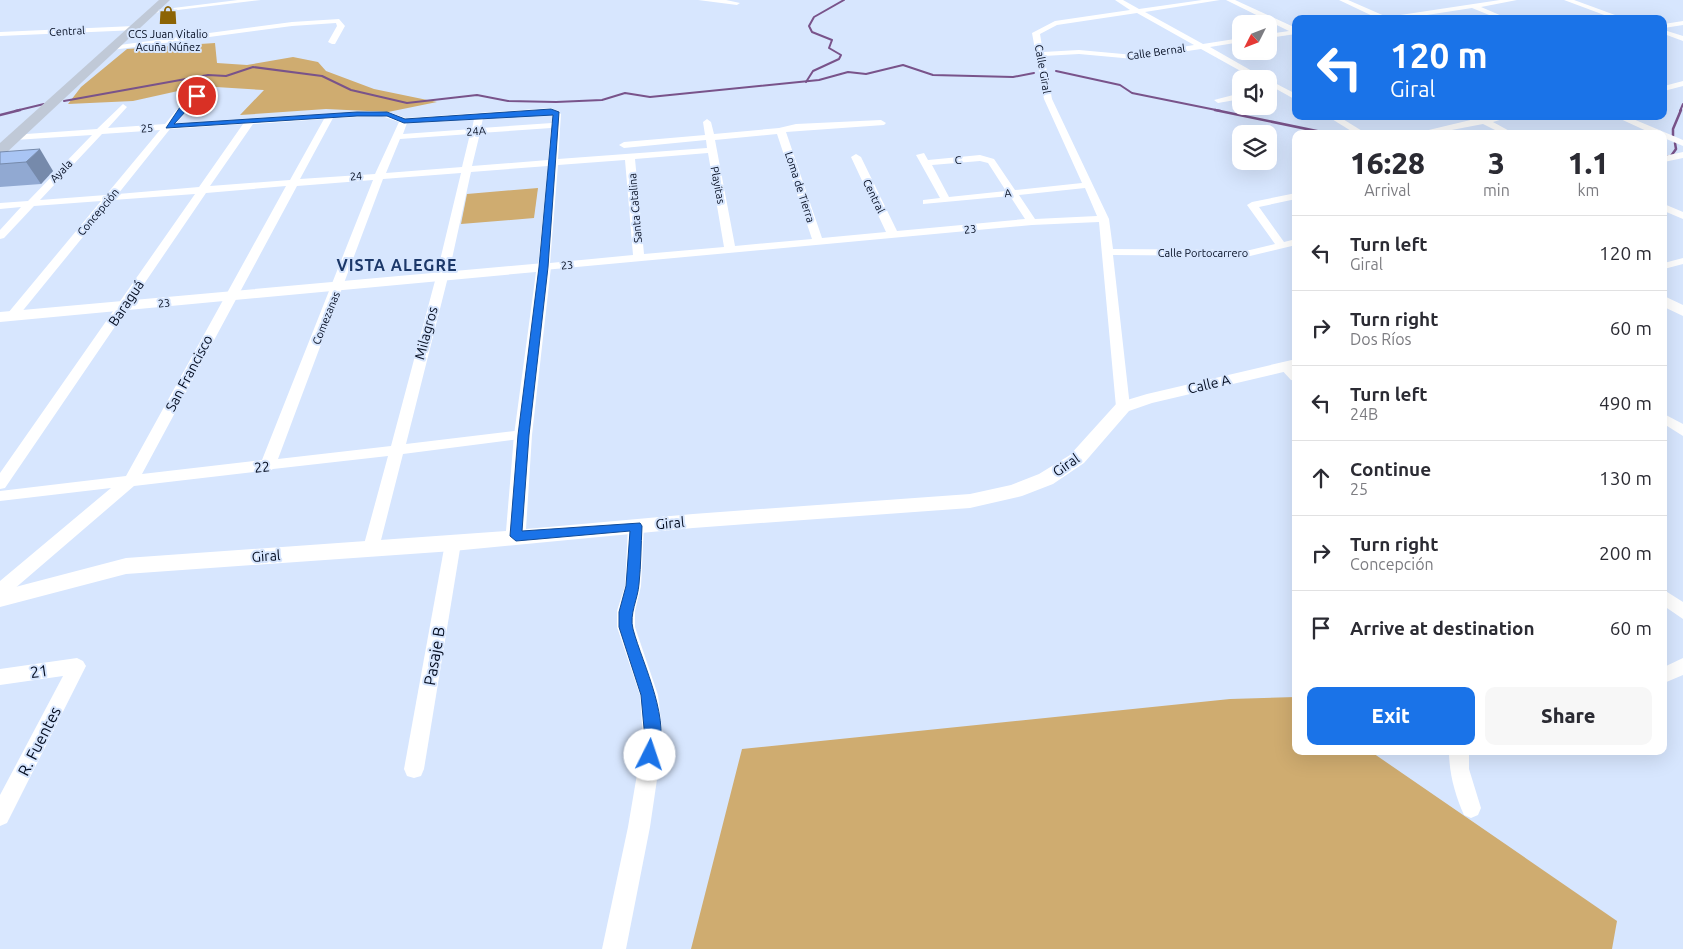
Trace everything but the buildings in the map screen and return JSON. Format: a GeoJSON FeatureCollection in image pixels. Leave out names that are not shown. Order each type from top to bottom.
{"type":"FeatureCollection","features":[{"type":"Feature","properties":{"kind":"main road"},"geometry":{"type":"LineString","coordinates":[[0,151],[165,0]]}},
{"type":"Feature","properties":{"kind":"street"},"geometry":{"type":"LineString","coordinates":[[153,11],[258,0]]}},
{"type":"Feature","properties":{"kind":"street"},"geometry":{"type":"LineString","coordinates":[[700,0],[737,3]]}},
{"type":"Feature","properties":{"kind":"street"},"geometry":{"type":"LineString","coordinates":[[1118,0],[1246,70]]}},
{"type":"Feature","properties":{"kind":"street","name":"Calle Giral"},"geometry":{"type":"LineString","coordinates":[[1104,219],[1048,99],[1042,54],[1036,33],[1041,29],[1071,20],[1217,0]]}},
{"type":"Feature","properties":{"kind":"street"},"geometry":{"type":"LineString","coordinates":[[1229,0],[1292,30]]}},
{"type":"Feature","properties":{"kind":"street"},"geometry":{"type":"LineString","coordinates":[[1342,0],[1377,15]]}},
{"type":"Feature","properties":{"kind":"street"},"geometry":{"type":"LineString","coordinates":[[1455,0],[1496,15]]}},
{"type":"Feature","properties":{"kind":"street"},"geometry":{"type":"LineString","coordinates":[[1412,15],[1514,0]]}},
{"type":"Feature","properties":{"kind":"street"},"geometry":{"type":"LineString","coordinates":[[1567,0],[1611,15]]}},
{"type":"Feature","properties":{"kind":"street"},"geometry":{"type":"LineString","coordinates":[[112,48],[292,24],[339,21],[341,26],[332,42]]}},
{"type":"Feature","properties":{"kind":"street"},"geometry":{"type":"LineString","coordinates":[[1667,26],[1683,23]]}},
{"type":"Feature","properties":{"kind":"street","name":"Central"},"geometry":{"type":"LineString","coordinates":[[0,34],[134,28]]}},
{"type":"Feature","properties":{"kind":"street"},"geometry":{"type":"LineString","coordinates":[[1278,35],[1292,33]]}},
{"type":"Feature","properties":{"kind":"street"},"geometry":{"type":"LineString","coordinates":[[1667,33],[1683,39]]}},
{"type":"Feature","properties":{"kind":"street","name":"Calle Bernal"},"geometry":{"type":"LineString","coordinates":[[1042,54],[1079,52],[1134,57],[1232,41]]}},
{"type":"Feature","properties":{"kind":"street"},"geometry":{"type":"LineString","coordinates":[[1667,79],[1682,84]]}},
{"type":"Feature","properties":{"kind":"street"},"geometry":{"type":"LineString","coordinates":[[1667,88],[1682,84]]}},
{"type":"Feature","properties":{"kind":"street"},"geometry":{"type":"LineString","coordinates":[[1277,87],[1292,96]]}},
{"type":"Feature","properties":{"kind":"street"},"geometry":{"type":"LineString","coordinates":[[1277,90],[1292,88]]}},
{"type":"Feature","properties":{"kind":"street","name":"Concepción"},"geometry":{"type":"LineString","coordinates":[[0,330],[6,317],[111,197],[182,109],[197,96]]}},
{"type":"Feature","properties":{"kind":"street"},"geometry":{"type":"LineString","coordinates":[[1218,100],[1232,98]]}},
{"type":"Feature","properties":{"kind":"street","name":"Ayala"},"geometry":{"type":"LineString","coordinates":[[0,236],[123,107]]}},
{"type":"Feature","properties":{"kind":"street","name":"25"},"geometry":{"type":"LineString","coordinates":[[15,137],[330,116],[387,114],[401,119],[551,111],[557,114],[556,125]]}},
{"type":"Feature","properties":{"kind":"street","name":"San Francisco"},"geometry":{"type":"LineString","coordinates":[[0,592],[131,480],[330,116]]}},
{"type":"Feature","properties":{"kind":"street","name":"Milagros"},"geometry":{"type":"LineString","coordinates":[[371,548],[394,451],[442,277],[479,116]]}},
{"type":"Feature","properties":{"kind":"street","name":"Comezanas"},"geometry":{"type":"LineString","coordinates":[[266,467],[338,287],[380,174],[396,138],[401,119]]}},
{"type":"Feature","properties":{"kind":"street"},"geometry":{"type":"LineString","coordinates":[[1338,120],[1356,130]]}},
{"type":"Feature","properties":{"kind":"street"},"geometry":{"type":"LineString","coordinates":[[1432,130],[1471,120]]}},
{"type":"Feature","properties":{"kind":"street"},"geometry":{"type":"LineString","coordinates":[[1483,120],[1503,130]]}},
{"type":"Feature","properties":{"kind":"street"},"geometry":{"type":"LineString","coordinates":[[1628,120],[1652,130]]}},
{"type":"Feature","properties":{"kind":"street","name":"Baraguá"},"geometry":{"type":"LineString","coordinates":[[0,484],[124,307],[250,121]]}},
{"type":"Feature","properties":{"kind":"street","name":"Playitas"},"geometry":{"type":"LineString","coordinates":[[707,122],[730,249]]}},
{"type":"Feature","properties":{"kind":"street"},"geometry":{"type":"LineString","coordinates":[[624,145],[711,136],[781,132],[796,128],[881,123]]}},
{"type":"Feature","properties":{"kind":"street"},"geometry":{"type":"LineString","coordinates":[[516,536],[523,435],[544,267],[556,125]]}},
{"type":"Feature","properties":{"kind":"street","name":"24A"},"geometry":{"type":"LineString","coordinates":[[396,138],[556,125]]}},
{"type":"Feature","properties":{"kind":"street","name":"Loma de Tierra"},"geometry":{"type":"LineString","coordinates":[[781,132],[818,241]]}},
{"type":"Feature","properties":{"kind":"street"},"geometry":{"type":"LineString","coordinates":[[1667,136],[1683,143]]}},
{"type":"Feature","properties":{"kind":"street","name":"24"},"geometry":{"type":"LineString","coordinates":[[0,206],[380,174],[712,150]]}},
{"type":"Feature","properties":{"kind":"street"},"geometry":{"type":"LineString","coordinates":[[1667,158],[1683,155]]}},
{"type":"Feature","properties":{"kind":"street","name":"Santa Catalina"},"geometry":{"type":"LineString","coordinates":[[630,157],[639,258]]}},
{"type":"Feature","properties":{"kind":"street","name":"Central"},"geometry":{"type":"LineString","coordinates":[[856,157],[893,234]]}},
{"type":"Feature","properties":{"kind":"street","name":"C"},"geometry":{"type":"LineString","coordinates":[[946,200],[923,158],[980,158],[990,161],[1013,193]]}},
{"type":"Feature","properties":{"kind":"street","name":"A"},"geometry":{"type":"LineString","coordinates":[[927,202],[1088,185]]}},
{"type":"Feature","properties":{"kind":"street"},"geometry":{"type":"LineString","coordinates":[[1013,193],[1032,222]]}},
{"type":"Feature","properties":{"kind":"street"},"geometry":{"type":"LineString","coordinates":[[1281,245],[1252,206],[1292,197]]}},
{"type":"Feature","properties":{"kind":"street"},"geometry":{"type":"LineString","coordinates":[[1667,208],[1683,216]]}},
{"type":"Feature","properties":{"kind":"street"},"geometry":{"type":"LineString","coordinates":[[1104,219],[1123,407]]}},
{"type":"Feature","properties":{"kind":"street","name":"23"},"geometry":{"type":"LineString","coordinates":[[6,317],[893,234],[946,232],[1032,222],[1104,219]]}},
{"type":"Feature","properties":{"kind":"street","name":"Calle Portocarrero"},"geometry":{"type":"LineString","coordinates":[[1108,252],[1250,253],[1292,243]]}},
{"type":"Feature","properties":{"kind":"street"},"geometry":{"type":"LineString","coordinates":[[1667,265],[1683,261]]}},
{"type":"Feature","properties":{"kind":"street"},"geometry":{"type":"LineString","coordinates":[[1667,302],[1683,311]]}},
{"type":"Feature","properties":{"kind":"street","name":"Calle A"},"geometry":{"type":"LineString","coordinates":[[1123,407],[1147,399],[1292,369]]}},
{"type":"Feature","properties":{"kind":"street","name":"Giral"},"geometry":{"type":"LineString","coordinates":[[0,599],[126,566],[453,543],[636,526],[970,501],[1015,491],[1046,479],[1077,460],[1123,407]]}},
{"type":"Feature","properties":{"kind":"street"},"geometry":{"type":"LineString","coordinates":[[1667,420],[1683,416]]}},
{"type":"Feature","properties":{"kind":"street"},"geometry":{"type":"LineString","coordinates":[[1667,421],[1683,431]]}},
{"type":"Feature","properties":{"kind":"street","name":"22"},"geometry":{"type":"LineString","coordinates":[[0,496],[131,480],[266,467],[523,435]]}},
{"type":"Feature","properties":{"kind":"street"},"geometry":{"type":"LineString","coordinates":[[614,949],[639,827],[653,739],[648,695],[626,627],[626,612],[632,586],[636,526]]}},
{"type":"Feature","properties":{"kind":"street","name":"Pasaje B"},"geometry":{"type":"LineString","coordinates":[[414,769],[453,543]]}},
{"type":"Feature","properties":{"kind":"street"},"geometry":{"type":"LineString","coordinates":[[1667,599],[1683,612]]}},
{"type":"Feature","properties":{"kind":"street","name":"21"},"geometry":{"type":"LineString","coordinates":[[0,677],[77,666]]}},
{"type":"Feature","properties":{"kind":"street","name":"R. Fuentes"},"geometry":{"type":"LineString","coordinates":[[0,816],[77,666]]}},
{"type":"Feature","properties":{"kind":"street"},"geometry":{"type":"LineString","coordinates":[[1667,674],[1683,666]]}},
{"type":"Feature","properties":{"kind":"street"},"geometry":{"type":"LineString","coordinates":[[1459,755],[1459,769],[1471,808]]}},
{"type":"Feature","properties":{"kind":"shaded area"},"geometry":{"type":"Polygon","coordinates":[[[215,43],[217,63],[247,65],[293,57],[318,62],[326,71],[374,89],[437,102],[388,112],[326,109],[240,115],[264,90],[216,87],[187,89],[133,101],[68,104],[81,87],[127,49],[215,43]]]}},
{"type":"Feature","properties":{"kind":"shaded area"},"geometry":{"type":"Polygon","coordinates":[[[538,188],[534,218],[461,224],[467,194],[538,188]]]}},
{"type":"Feature","properties":{"kind":"shaded area"},"geometry":{"type":"Polygon","coordinates":[[[1292,697],[1292,755],[1376,755],[1617,921],[1612,949],[691,949],[742,749],[1230,699],[1292,697]]]}},
{"type":"Feature","properties":{"kind":"waterway"},"geometry":{"type":"LineString","coordinates":[[806,81],[813,71],[839,59],[841,55],[829,48],[832,40],[812,32],[809,26],[814,17],[844,0]]}},
{"type":"Feature","properties":{"kind":"waterway"},"geometry":{"type":"LineString","coordinates":[[806,81],[848,72],[866,74],[903,65],[933,75],[1013,77],[1034,73]]}},
{"type":"Feature","properties":{"kind":"waterway"},"geometry":{"type":"LineString","coordinates":[[64,101],[208,75],[226,76],[253,67],[322,76],[351,90],[407,103],[477,95],[508,101],[556,102],[602,100],[625,93],[650,97],[806,81]]}},
{"type":"Feature","properties":{"kind":"waterway"},"geometry":{"type":"LineString","coordinates":[[1056,71],[1120,85],[1132,93],[1221,111]]}},
{"type":"Feature","properties":{"kind":"waterway"},"geometry":{"type":"LineString","coordinates":[[15,111],[44,104]]}},
{"type":"Feature","properties":{"kind":"waterway"},"geometry":{"type":"LineString","coordinates":[[1680,111],[1683,104]]}},
{"type":"Feature","properties":{"kind":"waterway"},"geometry":{"type":"LineString","coordinates":[[0,115],[20,110]]}},
{"type":"Feature","properties":{"kind":"waterway"},"geometry":{"type":"LineString","coordinates":[[1215,110],[1312,130]]}},
{"type":"Feature","properties":{"kind":"waterway"},"geometry":{"type":"LineString","coordinates":[[1673,136],[1673,129],[1681,110]]}},
{"type":"Feature","properties":{"kind":"waterway"},"geometry":{"type":"LineString","coordinates":[[1667,157],[1671,156],[1676,149],[1675,143]]}},
{"type":"Feature","properties":{"kind":"place","name":"CCS Juan Vitalio Acuña Núñez"},"geometry":{"type":"Point","coordinates":[168,15]}},
{"type":"Feature","properties":{"kind":"district","name":"VISTA ALEGRE"},"geometry":{"type":"Point","coordinates":[397,265]}},
{"type":"Feature","properties":{"kind":"route"},"geometry":{"type":"LineString","coordinates":[[197,96],[182,109],[169,126],[357,114],[387,114],[398,116],[404,121],[551,111],[557,114],[544,267],[523,435],[516,536],[636,526],[632,586],[626,612],[626,627],[648,695],[653,739],[650,755]]}}]}
